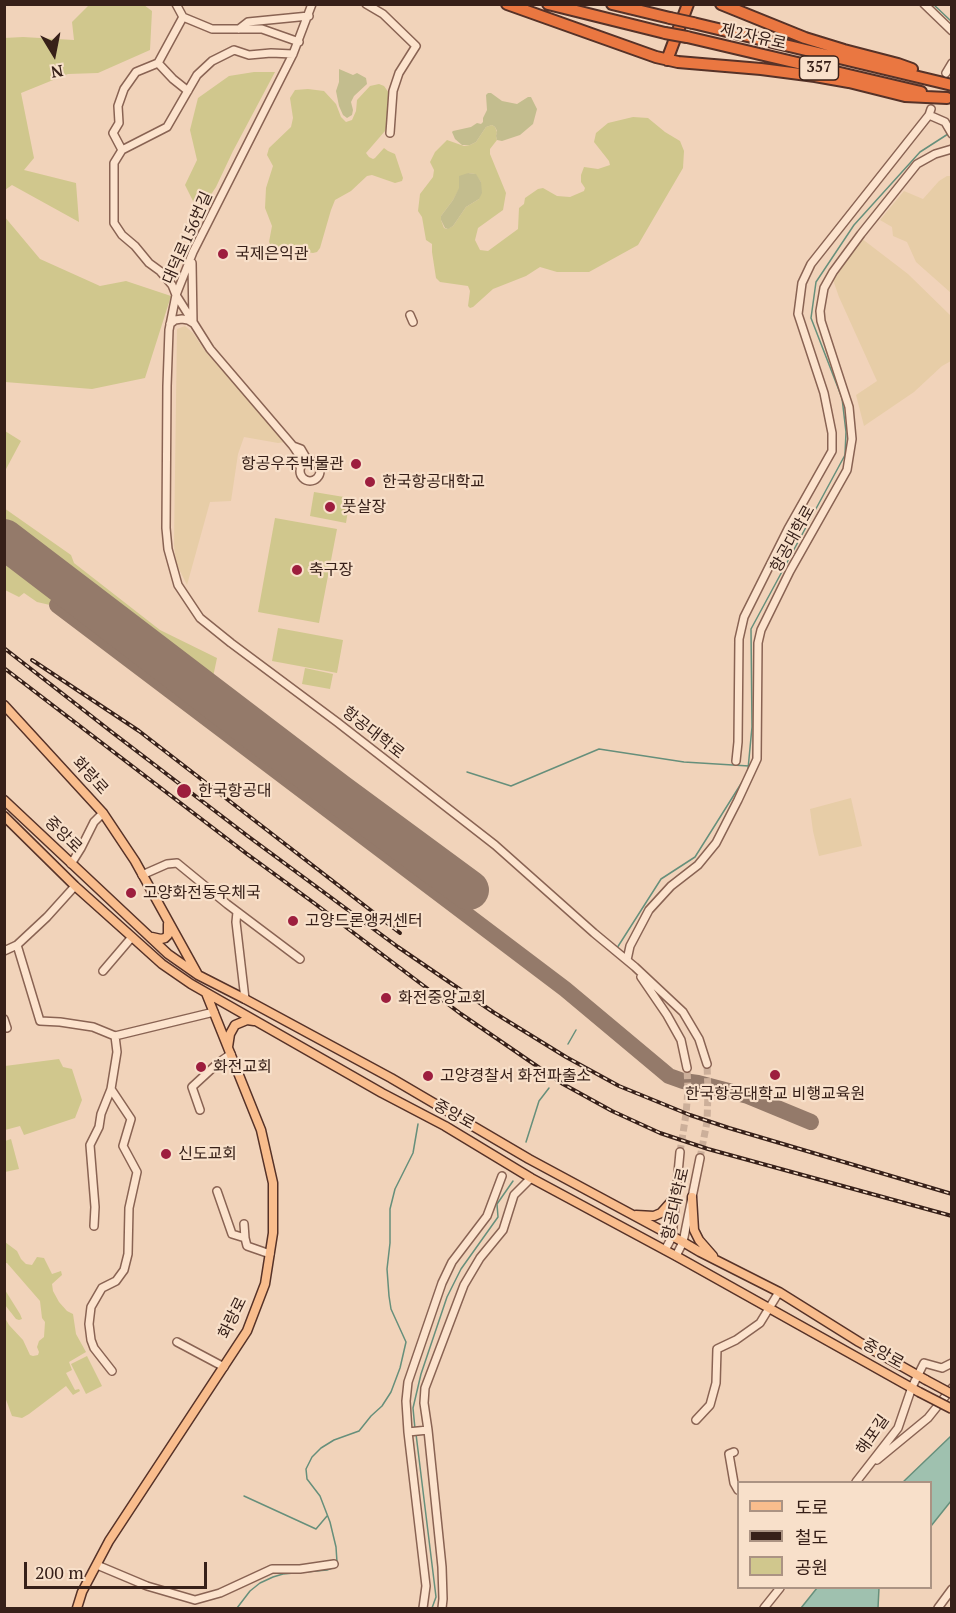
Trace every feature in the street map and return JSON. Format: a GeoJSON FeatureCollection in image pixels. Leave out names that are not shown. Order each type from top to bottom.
{"type":"FeatureCollection","features":[{"type":"Feature","properties":{"kind":"highway"},"geometry":{"type":"LineString","coordinates":[[507,4],[667,60],[815,76],[905,96],[949,98]]}},
{"type":"Feature","properties":{"kind":"highway","name":"제2자유로"},"geometry":{"type":"LineString","coordinates":[[548,4],[949,98]]}},
{"type":"Feature","properties":{"kind":"highway","name":"제2자유로"},"geometry":{"type":"LineString","coordinates":[[612,4],[951,85]]}},
{"type":"Feature","properties":{"kind":"highway"},"geometry":{"type":"LineString","coordinates":[[667,60],[688,4]]}},
{"type":"Feature","properties":{"kind":"highway"},"geometry":{"type":"LineString","coordinates":[[722,4],[805,38],[898,64],[951,85]]}},
{"type":"Feature","properties":{"kind":"main road","name":"화랑로"},"geometry":{"type":"LineString","coordinates":[[4,705],[103,813],[135,861],[206,993],[261,1130],[273,1183],[273,1233],[265,1284],[247,1331],[109,1541],[82,1592],[77,1608]]}},
{"type":"Feature","properties":{"kind":"main road","name":"중앙로"},"geometry":{"type":"LineString","coordinates":[[4,800],[168,954],[198,975],[391,1078],[529,1159],[779,1292],[859,1342],[951,1394]]}},
{"type":"Feature","properties":{"kind":"main road","name":"중앙로"},"geometry":{"type":"LineString","coordinates":[[4,816],[75,886],[162,964],[206,993],[445,1126],[531,1178],[951,1409]]}},
{"type":"Feature","properties":{"kind":"main road"},"geometry":{"type":"LineString","coordinates":[[150,937],[165,938],[168,935],[168,923]]}},
{"type":"Feature","properties":{"kind":"main road"},"geometry":{"type":"LineString","coordinates":[[229,1051],[232,1029],[238,1023],[250,1019],[261,1024]]}},
{"type":"Feature","properties":{"kind":"main road"},"geometry":{"type":"LineString","coordinates":[[631,1214],[648,1216],[660,1213],[676,1193]]}},
{"type":"Feature","properties":{"kind":"main road"},"geometry":{"type":"LineString","coordinates":[[692,1197],[694,1230],[699,1240],[720,1262]]}},
{"type":"Feature","properties":{"kind":"street"},"geometry":{"type":"LineString","coordinates":[[176,4],[183,17],[212,28],[262,29],[298,42]]}},
{"type":"Feature","properties":{"kind":"street","name":"대덕로156번길"},"geometry":{"type":"LineString","coordinates":[[308,461],[301,449],[293,446],[210,349],[176,295],[192,256],[293,54],[312,4]]}},
{"type":"Feature","properties":{"kind":"street"},"geometry":{"type":"LineString","coordinates":[[366,4],[383,14],[416,46],[399,73],[393,91],[390,132]]}},
{"type":"Feature","properties":{"kind":"street"},"geometry":{"type":"LineString","coordinates":[[924,4],[951,32]]}},
{"type":"Feature","properties":{"kind":"street"},"geometry":{"type":"LineString","coordinates":[[239,29],[248,22],[309,16]]}},
{"type":"Feature","properties":{"kind":"street"},"geometry":{"type":"LineString","coordinates":[[122,150],[112,133],[119,123],[118,106],[124,89],[136,72],[158,63],[183,17]]}},
{"type":"Feature","properties":{"kind":"street"},"geometry":{"type":"LineString","coordinates":[[176,295],[172,285],[160,271],[149,263],[114,223],[114,163],[122,150],[167,127],[197,75],[212,62],[234,50],[249,55],[293,54]]}},
{"type":"Feature","properties":{"kind":"street"},"geometry":{"type":"LineString","coordinates":[[158,63],[188,91]]}},
{"type":"Feature","properties":{"kind":"street"},"geometry":{"type":"LineString","coordinates":[[945,73],[951,63]]}},
{"type":"Feature","properties":{"kind":"street","name":"항공대학로"},"geometry":{"type":"LineString","coordinates":[[736,761],[739,639],[744,617],[788,529],[832,451],[832,433],[824,393],[798,314],[802,284],[811,264],[930,112],[945,122],[951,134]]}},
{"type":"Feature","properties":{"kind":"street","name":"항공대학로"},"geometry":{"type":"LineString","coordinates":[[176,295],[170,324],[166,387],[166,517],[168,549],[178,585],[183,593],[200,618],[495,845],[624,958],[649,910],[671,886],[698,865],[716,843],[757,759],[758,643],[761,630],[790,571],[847,470],[852,439],[849,406],[821,321],[820,311],[824,288],[861,234],[917,164],[951,148]]}},
{"type":"Feature","properties":{"kind":"street"},"geometry":{"type":"LineString","coordinates":[[170,324],[182,319],[193,322],[192,256]]}},
{"type":"Feature","properties":{"kind":"street"},"geometry":{"type":"LineString","coordinates":[[293,446],[299,455],[300,474],[304,479],[310,481],[316,479],[320,473],[320,467],[315,462],[308,461],[300,467]]}},
{"type":"Feature","properties":{"kind":"street"},"geometry":{"type":"LineString","coordinates":[[71,864],[94,822],[103,813]]}},
{"type":"Feature","properties":{"kind":"street"},"geometry":{"type":"LineString","coordinates":[[142,875],[167,864],[177,863],[300,959]]}},
{"type":"Feature","properties":{"kind":"street"},"geometry":{"type":"LineString","coordinates":[[4,951],[16,945],[47,917],[75,886]]}},
{"type":"Feature","properties":{"kind":"street"},"geometry":{"type":"LineString","coordinates":[[237,912],[236,922],[245,999]]}},
{"type":"Feature","properties":{"kind":"street"},"geometry":{"type":"LineString","coordinates":[[103,971],[132,937]]}},
{"type":"Feature","properties":{"kind":"street"},"geometry":{"type":"LineString","coordinates":[[16,945],[40,1021],[93,1027],[114,1036],[214,1012]]}},
{"type":"Feature","properties":{"kind":"street"},"geometry":{"type":"LineString","coordinates":[[624,958],[683,1012],[699,1039],[707,1064]]}},
{"type":"Feature","properties":{"kind":"street"},"geometry":{"type":"LineString","coordinates":[[635,967],[681,1040],[687,1068]]}},
{"type":"Feature","properties":{"kind":"street"},"geometry":{"type":"LineString","coordinates":[[4,1019],[7,1028]]}},
{"type":"Feature","properties":{"kind":"street"},"geometry":{"type":"LineString","coordinates":[[94,1226],[95,1207],[90,1145],[99,1127],[101,1114],[111,1089],[117,1052],[114,1036]]}},
{"type":"Feature","properties":{"kind":"street"},"geometry":{"type":"LineString","coordinates":[[201,1110],[192,1087],[229,1051]]}},
{"type":"Feature","properties":{"kind":"street"},"geometry":{"type":"LineString","coordinates":[[111,1089],[131,1119],[123,1146],[137,1172],[129,1208],[128,1254],[124,1270],[116,1281],[102,1288],[91,1307],[89,1324],[91,1340],[94,1348],[112,1371]]}},
{"type":"Feature","properties":{"kind":"street","name":"항공대학로"},"geometry":{"type":"LineString","coordinates":[[665,1250],[672,1237],[680,1152]]}},
{"type":"Feature","properties":{"kind":"street","name":"항공대학로"},"geometry":{"type":"LineString","coordinates":[[676,1256],[683,1242],[700,1158]]}},
{"type":"Feature","properties":{"kind":"street"},"geometry":{"type":"LineString","coordinates":[[423,1608],[426,1586],[408,1432],[406,1401],[408,1382],[442,1283],[452,1262],[487,1216],[502,1176]]}},
{"type":"Feature","properties":{"kind":"street"},"geometry":{"type":"LineString","coordinates":[[442,1608],[442,1567],[424,1403],[425,1388],[464,1286],[480,1258],[503,1230],[514,1195],[531,1178]]}},
{"type":"Feature","properties":{"kind":"street"},"geometry":{"type":"LineString","coordinates":[[218,1191],[232,1234],[244,1238]]}},
{"type":"Feature","properties":{"kind":"street"},"geometry":{"type":"LineString","coordinates":[[244,1224],[244,1238],[247,1246],[270,1254]]}},
{"type":"Feature","properties":{"kind":"street"},"geometry":{"type":"LineString","coordinates":[[696,1420],[710,1405],[716,1383],[717,1349],[736,1340],[760,1323],[779,1292]]}},
{"type":"Feature","properties":{"kind":"street"},"geometry":{"type":"LineString","coordinates":[[177,1342],[224,1367]]}},
{"type":"Feature","properties":{"kind":"street"},"geometry":{"type":"LineString","coordinates":[[922,1378],[924,1363],[942,1368],[951,1363]]}},
{"type":"Feature","properties":{"kind":"street","name":"해포길"},"geometry":{"type":"LineString","coordinates":[[857,1481],[898,1428],[922,1378]]}},
{"type":"Feature","properties":{"kind":"street"},"geometry":{"type":"LineString","coordinates":[[865,1469],[928,1418],[951,1388]]}},
{"type":"Feature","properties":{"kind":"street"},"geometry":{"type":"LineString","coordinates":[[408,1432],[428,1430]]}},
{"type":"Feature","properties":{"kind":"street"},"geometry":{"type":"LineString","coordinates":[[734,1452],[729,1454],[737,1488]]}},
{"type":"Feature","properties":{"kind":"street"},"geometry":{"type":"LineString","coordinates":[[97,1564],[147,1586],[195,1600],[220,1593],[272,1569],[300,1569],[334,1564]]}},
{"type":"Feature","properties":{"kind":"street"},"geometry":{"type":"LineString","coordinates":[[764,1608],[778,1589]]}},
{"type":"Feature","properties":{"kind":"street"},"geometry":{"type":"LineString","coordinates":[[938,1608],[951,1589]]}},
{"type":"Feature","properties":{"kind":"shaded area"},"geometry":{"type":"Polygon","coordinates":[[[339,69],[353,75],[357,73],[366,78],[367,84],[354,96],[351,102],[352,115],[347,118],[339,106],[336,91],[339,69]]]}},
{"type":"Feature","properties":{"kind":"shaded area"},"geometry":{"type":"Polygon","coordinates":[[[488,93],[502,101],[517,104],[531,97],[537,109],[533,124],[520,135],[502,141],[497,140],[497,131],[492,125],[486,127],[476,142],[462,145],[455,139],[452,132],[483,122],[487,110],[486,95],[488,93]]]}},
{"type":"Feature","properties":{"kind":"shaded area"},"geometry":{"type":"Polygon","coordinates":[[[468,173],[476,174],[481,182],[482,193],[479,199],[466,207],[453,226],[445,228],[441,216],[459,188],[459,176],[468,173]]]}},
{"type":"Feature","properties":{"kind":"shaded area"},"geometry":{"type":"Polygon","coordinates":[[[952,176],[951,293],[916,262],[907,242],[893,236],[892,227],[880,220],[904,191],[923,199],[939,181],[952,176]]]}},
{"type":"Feature","properties":{"kind":"shaded area"},"geometry":{"type":"Polygon","coordinates":[[[861,238],[908,274],[951,316],[951,361],[942,366],[914,392],[864,426],[856,395],[877,381],[833,280],[835,273],[861,238]]]}},
{"type":"Feature","properties":{"kind":"shaded area"},"geometry":{"type":"Polygon","coordinates":[[[185,326],[285,442],[278,443],[244,437],[238,454],[231,501],[210,502],[187,585],[176,563],[174,545],[177,329],[185,326]]]}},
{"type":"Feature","properties":{"kind":"shaded area"},"geometry":{"type":"Polygon","coordinates":[[[851,798],[862,846],[819,856],[810,809],[851,798]]]}},
{"type":"Feature","properties":{"kind":"shaded area"},"geometry":{"type":"Polygon","coordinates":[[[951,1436],[951,1501],[932,1525],[932,1481],[904,1481],[951,1436]]]}},
{"type":"Feature","properties":{"kind":"shaded area"},"geometry":{"type":"Polygon","coordinates":[[[816,1589],[879,1589],[878,1608],[801,1608],[816,1589]]]}},
{"type":"Feature","properties":{"kind":"green space"},"geometry":{"type":"Polygon","coordinates":[[[90,4],[144,5],[152,11],[150,50],[98,73],[68,74],[21,93],[34,158],[24,170],[76,183],[79,222],[12,185],[5,190],[4,38],[74,40],[72,22],[90,4]]]}},
{"type":"Feature","properties":{"kind":"green space"},"geometry":{"type":"Polygon","coordinates":[[[254,72],[275,72],[216,187],[200,211],[185,185],[197,160],[190,130],[198,98],[229,76],[254,72]]]}},
{"type":"Feature","properties":{"kind":"green space"},"geometry":{"type":"Polygon","coordinates":[[[379,84],[384,86],[389,93],[387,125],[385,131],[366,153],[373,159],[384,148],[395,154],[402,181],[395,183],[372,175],[367,176],[351,191],[335,200],[317,252],[271,246],[269,242],[272,226],[265,208],[266,188],[273,166],[267,155],[269,148],[291,127],[293,118],[290,98],[295,90],[324,91],[336,104],[341,117],[346,122],[352,120],[357,100],[370,86],[379,84]]]}},
{"type":"Feature","properties":{"kind":"green space"},"geometry":{"type":"Polygon","coordinates":[[[633,117],[648,118],[680,141],[684,151],[683,168],[638,245],[589,272],[557,272],[540,267],[526,276],[493,289],[470,308],[468,306],[470,291],[468,286],[440,282],[436,278],[432,244],[426,240],[422,217],[418,211],[420,194],[433,177],[434,170],[430,162],[435,152],[447,140],[464,146],[476,142],[486,127],[492,125],[497,132],[497,140],[490,149],[490,154],[506,193],[503,210],[478,228],[475,240],[480,250],[488,251],[518,229],[519,208],[524,204],[525,198],[543,188],[557,196],[570,197],[584,191],[581,175],[584,167],[598,169],[610,165],[594,142],[596,133],[608,123],[633,117]],[[468,173],[441,216],[444,228],[453,226],[466,207],[479,199],[481,182],[475,174],[468,173]]]}},
{"type":"Feature","properties":{"kind":"green space"},"geometry":{"type":"Polygon","coordinates":[[[4,216],[40,259],[100,286],[126,281],[171,296],[145,378],[92,389],[5,382],[4,216]]]}},
{"type":"Feature","properties":{"kind":"green space"},"geometry":{"type":"Polygon","coordinates":[[[5,431],[21,441],[5,471],[4,433],[5,431]]]}},
{"type":"Feature","properties":{"kind":"green space","name":"풋살장"},"geometry":{"type":"Polygon","coordinates":[[[314,492],[350,498],[346,523],[310,516],[314,492]]]}},
{"type":"Feature","properties":{"kind":"green space"},"geometry":{"type":"Polygon","coordinates":[[[4,508],[71,555],[74,563],[160,630],[217,658],[213,677],[208,682],[5,527],[4,508]]]}},
{"type":"Feature","properties":{"kind":"green space","name":"축구장"},"geometry":{"type":"Polygon","coordinates":[[[275,518],[337,529],[319,623],[258,612],[275,518]]]}},
{"type":"Feature","properties":{"kind":"green space"},"geometry":{"type":"Polygon","coordinates":[[[4,549],[70,599],[64,604],[57,599],[50,605],[37,602],[24,593],[19,597],[5,590],[4,549]]]}},
{"type":"Feature","properties":{"kind":"green space"},"geometry":{"type":"Polygon","coordinates":[[[278,628],[343,640],[337,673],[272,661],[278,628]]]}},
{"type":"Feature","properties":{"kind":"green space"},"geometry":{"type":"Polygon","coordinates":[[[305,668],[333,674],[330,689],[302,684],[305,668]]]}},
{"type":"Feature","properties":{"kind":"green space"},"geometry":{"type":"Polygon","coordinates":[[[59,1059],[63,1067],[72,1069],[82,1100],[75,1118],[24,1135],[20,1126],[5,1130],[5,1066],[59,1059]]]}},
{"type":"Feature","properties":{"kind":"green space"},"geometry":{"type":"Polygon","coordinates":[[[11,1139],[19,1169],[5,1172],[5,1141],[11,1139]]]}},
{"type":"Feature","properties":{"kind":"green space"},"geometry":{"type":"Polygon","coordinates":[[[5,1242],[17,1251],[26,1264],[32,1265],[37,1257],[44,1258],[52,1274],[61,1271],[62,1275],[52,1284],[53,1291],[59,1302],[73,1314],[76,1334],[86,1352],[69,1362],[72,1370],[66,1373],[75,1390],[80,1391],[73,1395],[66,1386],[22,1418],[12,1416],[5,1397],[5,1318],[23,1340],[30,1355],[33,1356],[38,1355],[37,1347],[39,1341],[44,1337],[45,1322],[42,1318],[40,1301],[5,1263],[5,1242]]]}},
{"type":"Feature","properties":{"kind":"green space"},"geometry":{"type":"Polygon","coordinates":[[[5,1290],[22,1319],[16,1319],[5,1305],[5,1290]]]}},
{"type":"Feature","properties":{"kind":"green space"},"geometry":{"type":"Polygon","coordinates":[[[87,1356],[102,1386],[86,1394],[71,1364],[87,1356]]]}},
{"type":"Feature","properties":{"kind":"waterway"},"geometry":{"type":"LineString","coordinates":[[933,4],[952,22]]}},
{"type":"Feature","properties":{"kind":"waterway"},"geometry":{"type":"LineString","coordinates":[[748,769],[752,727],[751,629],[845,455],[846,432],[842,398],[811,318],[816,282],[854,225],[920,152],[948,134]]}},
{"type":"Feature","properties":{"kind":"waterway"},"geometry":{"type":"LineString","coordinates":[[467,772],[511,786],[599,749],[684,762],[749,766]]}},
{"type":"Feature","properties":{"kind":"waterway"},"geometry":{"type":"LineString","coordinates":[[617,948],[661,879],[695,857],[744,779]]}},
{"type":"Feature","properties":{"kind":"waterway"},"geometry":{"type":"LineString","coordinates":[[568,1044],[576,1030]]}},
{"type":"Feature","properties":{"kind":"waterway"},"geometry":{"type":"LineString","coordinates":[[526,1142],[539,1101],[549,1088]]}},
{"type":"Feature","properties":{"kind":"waterway"},"geometry":{"type":"LineString","coordinates":[[337,1562],[330,1522],[320,1496],[307,1479],[306,1469],[312,1457],[321,1448],[334,1440],[359,1431],[382,1406],[391,1392],[400,1368],[406,1342],[391,1309],[389,1296],[387,1269],[390,1209],[395,1189],[413,1153],[418,1124]]}},
{"type":"Feature","properties":{"kind":"waterway"},"geometry":{"type":"LineString","coordinates":[[415,1429],[413,1408],[421,1374],[447,1297],[461,1269],[498,1217],[497,1204],[513,1181]]}},
{"type":"Feature","properties":{"kind":"waterway"},"geometry":{"type":"LineString","coordinates":[[416,1434],[436,1597],[432,1608]]}},
{"type":"Feature","properties":{"kind":"waterway"},"geometry":{"type":"LineString","coordinates":[[244,1496],[316,1529],[327,1516]]}},
{"type":"Feature","properties":{"kind":"waterway"},"geometry":{"type":"LineString","coordinates":[[237,1608],[250,1591],[273,1577],[335,1567]]}},
{"type":"Feature","properties":{"kind":"taxiway"},"geometry":{"type":"LineString","coordinates":[[75,593],[79,600],[75,611],[77,620]]}},
{"type":"Feature","properties":{"kind":"taxiway"},"geometry":{"type":"LineString","coordinates":[[57,605],[565,989],[669,1076],[748,1096],[811,1122]]}},
{"type":"Feature","properties":{"kind":"taxiway"},"geometry":{"type":"LineString","coordinates":[[208,719],[219,703]]}},
{"type":"Feature","properties":{"kind":"runway"},"geometry":{"type":"LineString","coordinates":[[4,539],[337,793],[469,890]]}},
{"type":"Feature","properties":{"kind":"tunnel"},"geometry":{"type":"LineString","coordinates":[[700,1158],[707,1122],[707,1064]]}},
{"type":"Feature","properties":{"kind":"tunnel"},"geometry":{"type":"LineString","coordinates":[[680,1152],[686,1114],[687,1068]]}},
{"type":"Feature","properties":{"kind":"railway"},"geometry":{"type":"LineString","coordinates":[[4,648],[249,837],[398,947],[493,1012],[566,1057],[619,1086],[690,1115],[952,1194]]}},
{"type":"Feature","properties":{"kind":"railway"},"geometry":{"type":"LineString","coordinates":[[32,660],[139,731],[400,933]]}},
{"type":"Feature","properties":{"kind":"railway"},"geometry":{"type":"LineString","coordinates":[[4,668],[461,1014],[563,1084],[612,1111],[660,1133],[708,1149],[952,1216]]}},
{"type":"Feature","properties":{"kind":"place","name":"국제은익관"},"geometry":{"type":"Point","coordinates":[223,254]}},
{"type":"Feature","properties":{"kind":"place","name":"항공우주박물관"},"geometry":{"type":"Point","coordinates":[356,464]}},
{"type":"Feature","properties":{"kind":"place","name":"한국항공대학교"},"geometry":{"type":"Point","coordinates":[370,482]}},
{"type":"Feature","properties":{"kind":"place","name":"풋살장"},"geometry":{"type":"Point","coordinates":[330,507]}},
{"type":"Feature","properties":{"kind":"place","name":"축구장"},"geometry":{"type":"Point","coordinates":[297,570]}},
{"type":"Feature","properties":{"kind":"place","name":"한국항공대"},"geometry":{"type":"Point","coordinates":[184,791]}},
{"type":"Feature","properties":{"kind":"place","name":"고양화전동우체국"},"geometry":{"type":"Point","coordinates":[131,893]}},
{"type":"Feature","properties":{"kind":"place","name":"고양드론앵커센터"},"geometry":{"type":"Point","coordinates":[293,921]}},
{"type":"Feature","properties":{"kind":"place","name":"화전중앙교회"},"geometry":{"type":"Point","coordinates":[386,998]}},
{"type":"Feature","properties":{"kind":"place","name":"화전교회"},"geometry":{"type":"Point","coordinates":[201,1067]}},
{"type":"Feature","properties":{"kind":"place","name":"한국항공대학교 비행교육원"},"geometry":{"type":"Point","coordinates":[775,1075]}},
{"type":"Feature","properties":{"kind":"place","name":"고양경찰서 화전파출소"},"geometry":{"type":"Point","coordinates":[428,1076]}},
{"type":"Feature","properties":{"kind":"place","name":"신도교회"},"geometry":{"type":"Point","coordinates":[166,1154]}}]}
